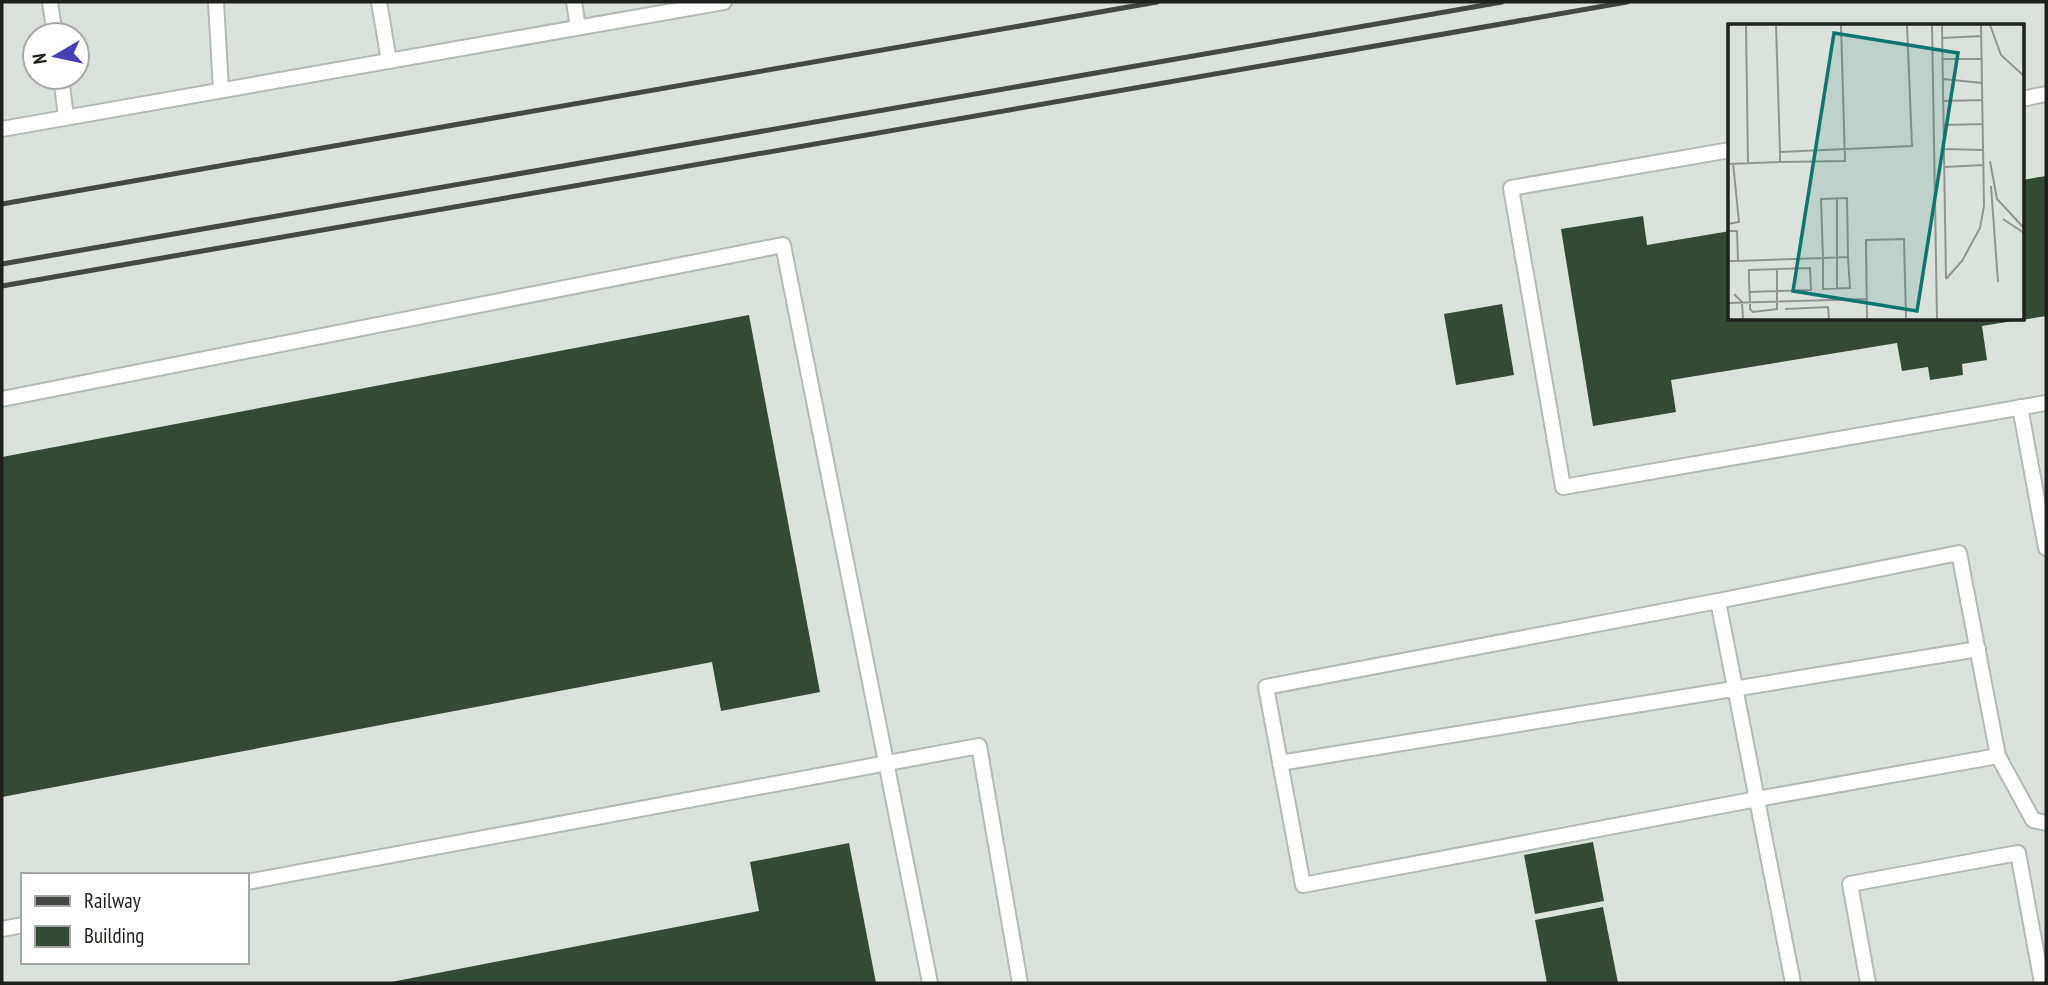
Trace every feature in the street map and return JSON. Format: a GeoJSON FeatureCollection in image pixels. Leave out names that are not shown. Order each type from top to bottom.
{"type":"FeatureCollection","features":[{"type":"Feature","properties":{"kind":"lane"},"geometry":{"type":"LineString","coordinates":[[50,2],[53,21]]}},
{"type":"Feature","properties":{"kind":"lane"},"geometry":{"type":"LineString","coordinates":[[216,2],[221,90]]}},
{"type":"Feature","properties":{"kind":"lane"},"geometry":{"type":"LineString","coordinates":[[379,2],[389,61]]}},
{"type":"Feature","properties":{"kind":"lane"},"geometry":{"type":"LineString","coordinates":[[574,2],[578,27]]}},
{"type":"Feature","properties":{"kind":"lane"},"geometry":{"type":"LineString","coordinates":[[2,129],[724,2]]}},
{"type":"Feature","properties":{"kind":"lane"},"geometry":{"type":"LineString","coordinates":[[63,91],[66,117]]}},
{"type":"Feature","properties":{"kind":"lane"},"geometry":{"type":"LineString","coordinates":[[2024,99],[2046,94]]}},
{"type":"Feature","properties":{"kind":"lane"},"geometry":{"type":"LineString","coordinates":[[1728,150],[1511,188],[1563,487],[2046,402]]}},
{"type":"Feature","properties":{"kind":"lane"},"geometry":{"type":"LineString","coordinates":[[2,399],[783,245],[930,983]]}},
{"type":"Feature","properties":{"kind":"lane"},"geometry":{"type":"LineString","coordinates":[[2020,407],[2046,548]]}},
{"type":"Feature","properties":{"kind":"lane"},"geometry":{"type":"LineString","coordinates":[[1998,757],[1757,799],[1303,885],[1266,687],[1959,553],[1998,757],[2033,820],[2046,823]]}},
{"type":"Feature","properties":{"kind":"lane"},"geometry":{"type":"LineString","coordinates":[[1718,601],[1793,983]]}},
{"type":"Feature","properties":{"kind":"lane"},"geometry":{"type":"LineString","coordinates":[[1280,763],[1978,649]]}},
{"type":"Feature","properties":{"kind":"lane"},"geometry":{"type":"LineString","coordinates":[[248,883],[979,746],[1020,983]]}},
{"type":"Feature","properties":{"kind":"lane"},"geometry":{"type":"LineString","coordinates":[[1868,983],[1850,884],[2018,853],[2042,983]]}},
{"type":"Feature","properties":{"kind":"lane"},"geometry":{"type":"LineString","coordinates":[[2,929],[21,925]]}},
{"type":"Feature","properties":{"kind":"building"},"geometry":{"type":"Polygon","coordinates":[[[2046,176],[2046,316],[2024,320],[2024,180],[2046,176]]]}},
{"type":"Feature","properties":{"kind":"building"},"geometry":{"type":"Polygon","coordinates":[[[1643,216],[1647,245],[1728,231],[1728,320],[2019,320],[1982,326],[1987,360],[1962,364],[1963,375],[1930,380],[1928,367],[1902,371],[1897,343],[1671,380],[1676,412],[1593,426],[1561,229],[1643,216]]]}},
{"type":"Feature","properties":{"kind":"building"},"geometry":{"type":"Polygon","coordinates":[[[1502,304],[1514,375],[1456,385],[1444,314],[1502,304]]]}},
{"type":"Feature","properties":{"kind":"building"},"geometry":{"type":"Polygon","coordinates":[[[749,315],[820,692],[721,711],[712,662],[2,797],[2,457],[749,315]]]}},
{"type":"Feature","properties":{"kind":"building"},"geometry":{"type":"Polygon","coordinates":[[[1593,842],[1604,901],[1535,914],[1524,855],[1593,842]]]}},
{"type":"Feature","properties":{"kind":"building"},"geometry":{"type":"Polygon","coordinates":[[[849,843],[876,983],[386,983],[759,911],[750,862],[849,843]]]}},
{"type":"Feature","properties":{"kind":"building"},"geometry":{"type":"Polygon","coordinates":[[[1603,907],[1618,983],[1547,983],[1535,920],[1603,907]]]}},
{"type":"Feature","properties":{"kind":"railway"},"geometry":{"type":"LineString","coordinates":[[2,204],[1157,2]]}},
{"type":"Feature","properties":{"kind":"railway"},"geometry":{"type":"LineString","coordinates":[[2,264],[1502,2]]}},
{"type":"Feature","properties":{"kind":"railway"},"geometry":{"type":"LineString","coordinates":[[2,286],[1627,2]]}}]}
